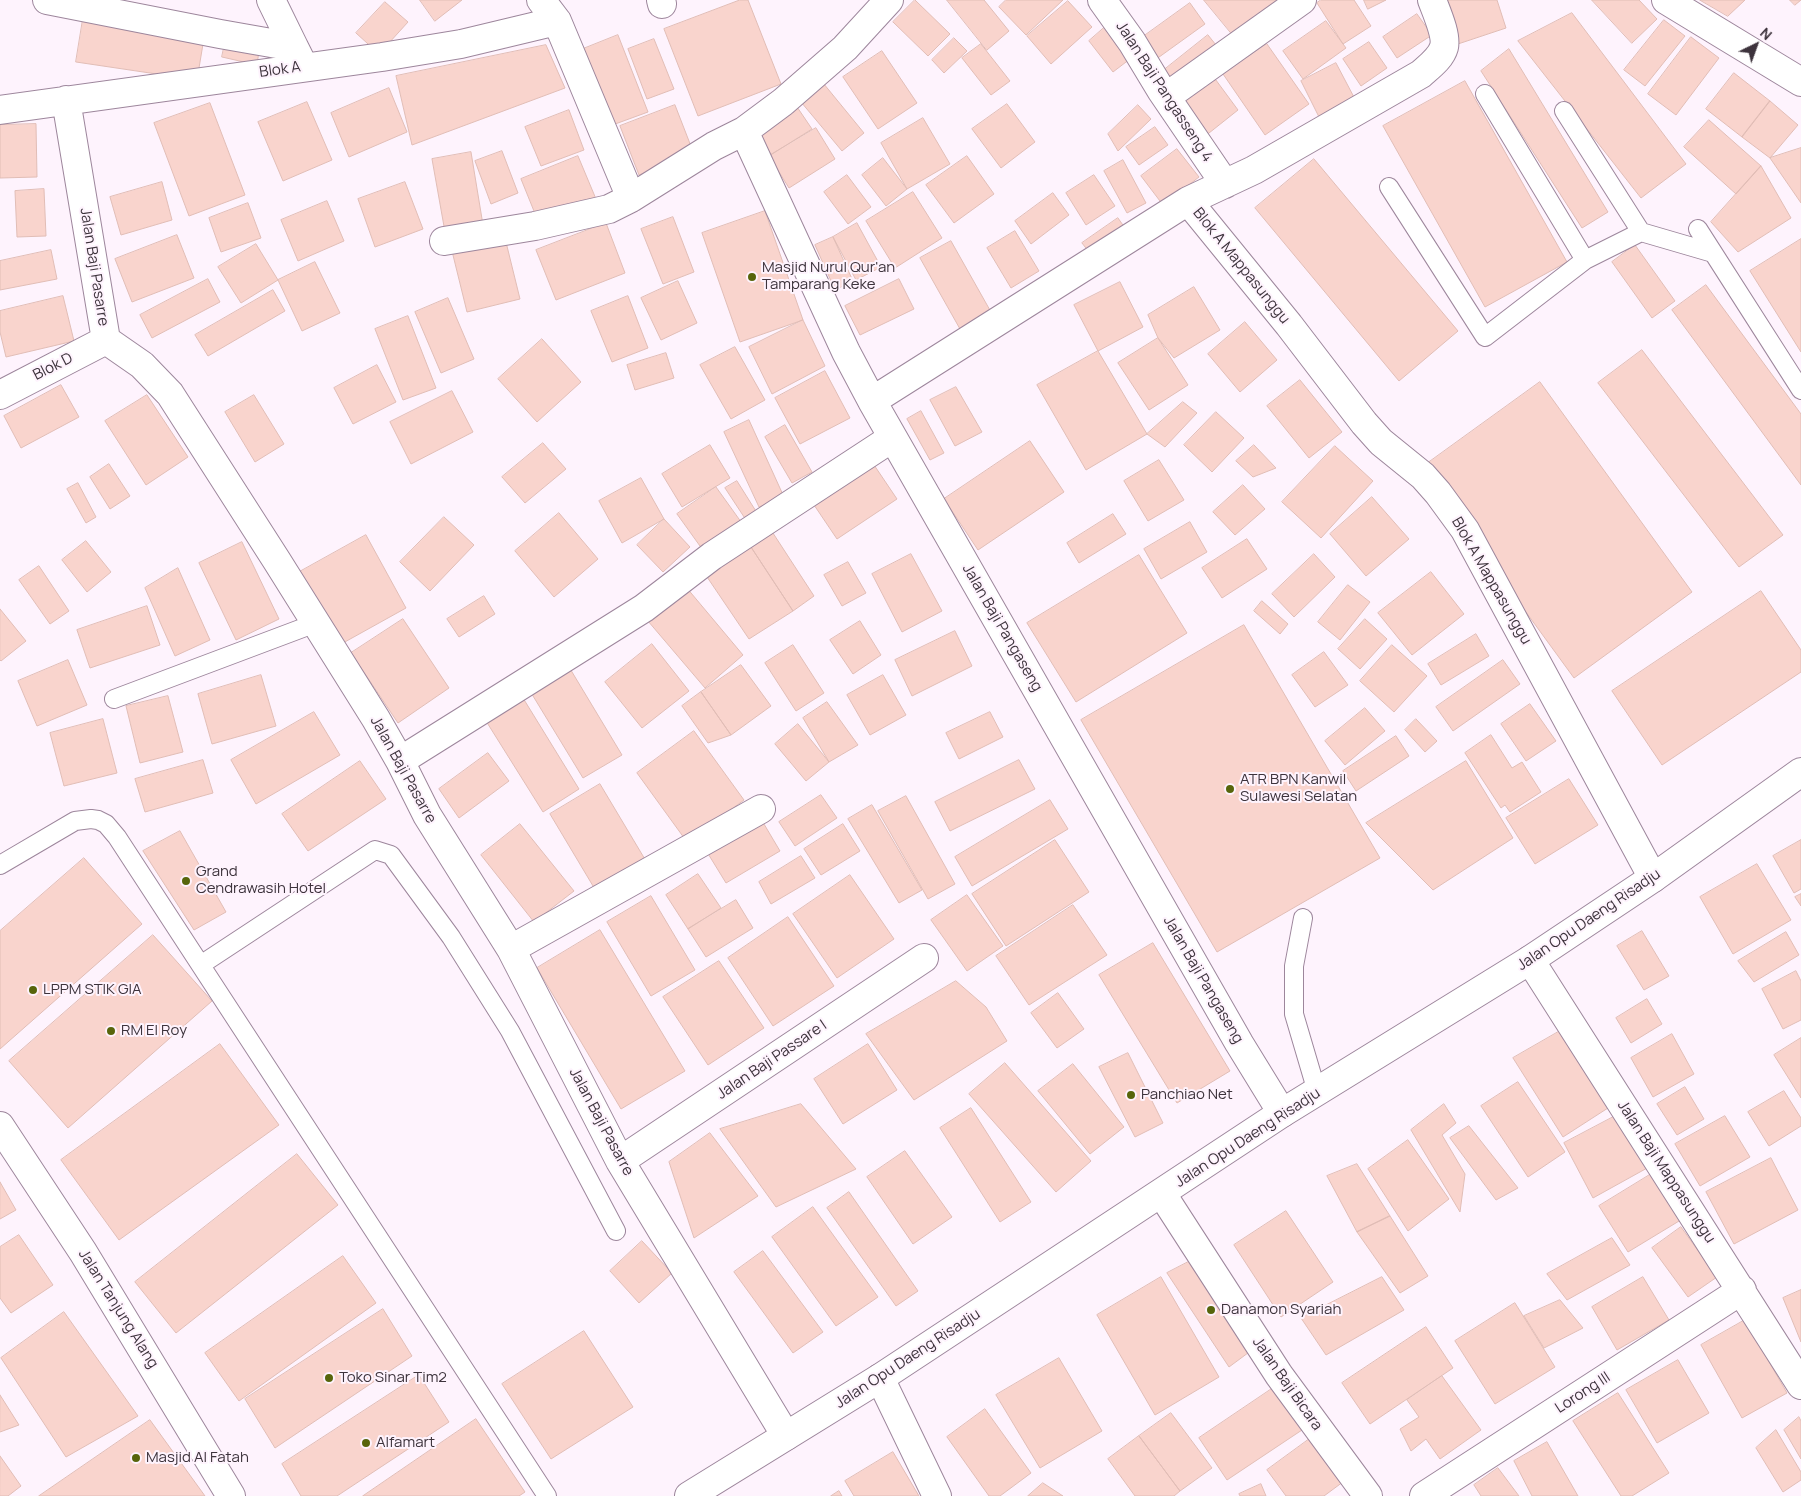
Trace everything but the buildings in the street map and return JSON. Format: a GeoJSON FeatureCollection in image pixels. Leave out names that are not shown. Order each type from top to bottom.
{"type":"FeatureCollection","features":[{"type":"Feature","properties":{"kind":"street"},"geometry":{"type":"LineString","coordinates":[[48,0],[210,32],[299,57]]}},
{"type":"Feature","properties":{"kind":"street"},"geometry":{"type":"LineString","coordinates":[[270,0],[299,57]]}},
{"type":"Feature","properties":{"kind":"street"},"geometry":{"type":"LineString","coordinates":[[541,0],[557,21],[631,198]]}},
{"type":"Feature","properties":{"kind":"street"},"geometry":{"type":"LineString","coordinates":[[444,241],[535,226],[609,209],[631,198],[714,146],[744,131],[783,102],[838,55],[889,0]]}},
{"type":"Feature","properties":{"kind":"street","name":"Jalan Baji Pangasseng 4"},"geometry":{"type":"LineString","coordinates":[[1102,0],[1132,42],[1166,97],[1225,184]]}},
{"type":"Feature","properties":{"kind":"street"},"geometry":{"type":"LineString","coordinates":[[1166,97],[1302,0]]}},
{"type":"Feature","properties":{"kind":"street","name":"Blok A Mappasunggu"},"geometry":{"type":"LineString","coordinates":[[872,402],[1188,201],[1254,170],[1421,74],[1436,61],[1444,46],[1442,30],[1432,0]]}},
{"type":"Feature","properties":{"kind":"street"},"geometry":{"type":"LineString","coordinates":[[1666,0],[1801,82]]}},
{"type":"Feature","properties":{"kind":"street","name":"Blok A"},"geometry":{"type":"LineString","coordinates":[[0,110],[66,100],[299,57],[382,57],[461,44],[557,21]]}},
{"type":"Feature","properties":{"kind":"street","name":"Jalan Baji Pasarre"},"geometry":{"type":"LineString","coordinates":[[66,100],[106,340],[142,365],[170,394],[376,719],[427,815],[511,949],[620,1161],[786,1436]]}},
{"type":"Feature","properties":{"kind":"street","name":"Jalan Baji Pangaseng"},"geometry":{"type":"LineString","coordinates":[[744,131],[846,352],[872,402],[1239,1043],[1282,1113]]}},
{"type":"Feature","properties":{"kind":"street","name":"Blok A Mappasunggu"},"geometry":{"type":"LineString","coordinates":[[1188,201],[1289,325],[1364,423],[1381,442],[1423,476],[1465,530],[1653,878]]}},
{"type":"Feature","properties":{"kind":"street","name":"Blok D"},"geometry":{"type":"LineString","coordinates":[[0,395],[106,340]]}},
{"type":"Feature","properties":{"kind":"street"},"geometry":{"type":"LineString","coordinates":[[400,761],[644,608],[712,556],[892,438]]}},
{"type":"Feature","properties":{"kind":"street","name":"Jalan Opu Daeng Risadju"},"geometry":{"type":"LineString","coordinates":[[689,1496],[880,1378],[1162,1194],[1282,1113],[1530,960],[1653,878],[1801,772]]}},
{"type":"Feature","properties":{"kind":"street"},"geometry":{"type":"LineString","coordinates":[[511,949],[761,810]]}},
{"type":"Feature","properties":{"kind":"street","name":"Jalan Baji Passare I"},"geometry":{"type":"LineString","coordinates":[[620,1161],[924,958]]}},
{"type":"Feature","properties":{"kind":"street","name":"Jalan Baji Mappasunggu"},"geometry":{"type":"LineString","coordinates":[[1530,960],[1801,1385]]}},
{"type":"Feature","properties":{"kind":"street","name":"Jalan Tanjung Alang"},"geometry":{"type":"LineString","coordinates":[[0,1126],[83,1252],[231,1496]]}},
{"type":"Feature","properties":{"kind":"street","name":"Jalan Baji Bicara"},"geometry":{"type":"LineString","coordinates":[[1162,1194],[1279,1375],[1368,1496]]}},
{"type":"Feature","properties":{"kind":"street","name":"Lorong III"},"geometry":{"type":"LineString","coordinates":[[1424,1496],[1742,1290]]}},
{"type":"Feature","properties":{"kind":"street"},"geometry":{"type":"LineString","coordinates":[[880,1378],[937,1496]]}},
{"type":"Feature","properties":{"kind":"lane"},"geometry":{"type":"LineString","coordinates":[[1485,94],[1585,260]]}},
{"type":"Feature","properties":{"kind":"lane"},"geometry":{"type":"LineString","coordinates":[[1564,111],[1641,232],[1712,253]]}},
{"type":"Feature","properties":{"kind":"lane"},"geometry":{"type":"LineString","coordinates":[[1389,187],[1484,338],[1585,260],[1641,232]]}},
{"type":"Feature","properties":{"kind":"lane"},"geometry":{"type":"LineString","coordinates":[[1698,230],[1801,390]]}},
{"type":"Feature","properties":{"kind":"lane"},"geometry":{"type":"LineString","coordinates":[[114,699],[316,623]]}},
{"type":"Feature","properties":{"kind":"lane"},"geometry":{"type":"LineString","coordinates":[[0,865],[75,821],[90,819],[106,824],[117,837],[202,964],[547,1496]]}},
{"type":"Feature","properties":{"kind":"lane"},"geometry":{"type":"LineString","coordinates":[[202,964],[375,850],[391,854],[451,937],[510,1031],[616,1231]]}},
{"type":"Feature","properties":{"kind":"lane"},"geometry":{"type":"LineString","coordinates":[[1303,918],[1294,966],[1294,1014],[1317,1092]]}},
{"type":"Feature","properties":{"kind":"place","name":"Masjid Nurul Qur'an Tamparang Keke"},"geometry":{"type":"Point","coordinates":[752,277]}},
{"type":"Feature","properties":{"kind":"place","name":"ATR BPN Kanwil Sulawesi Selatan"},"geometry":{"type":"Point","coordinates":[1230,789]}},
{"type":"Feature","properties":{"kind":"place","name":"Grand Cendrawasih Hotel"},"geometry":{"type":"Point","coordinates":[186,881]}},
{"type":"Feature","properties":{"kind":"place","name":"LPPM STIK GIA"},"geometry":{"type":"Point","coordinates":[33,990]}},
{"type":"Feature","properties":{"kind":"place","name":"RM El Roy"},"geometry":{"type":"Point","coordinates":[111,1031]}},
{"type":"Feature","properties":{"kind":"place","name":"Panchiao Net"},"geometry":{"type":"Point","coordinates":[1131,1095]}},
{"type":"Feature","properties":{"kind":"place","name":"Danamon Syariah"},"geometry":{"type":"Point","coordinates":[1211,1310]}},
{"type":"Feature","properties":{"kind":"place","name":"Toko Sinar Tim2"},"geometry":{"type":"Point","coordinates":[329,1378]}},
{"type":"Feature","properties":{"kind":"place","name":"Alfamart"},"geometry":{"type":"Point","coordinates":[366,1443]}},
{"type":"Feature","properties":{"kind":"place","name":"Masjid Al Fatah"},"geometry":{"type":"Point","coordinates":[136,1458]}}]}
